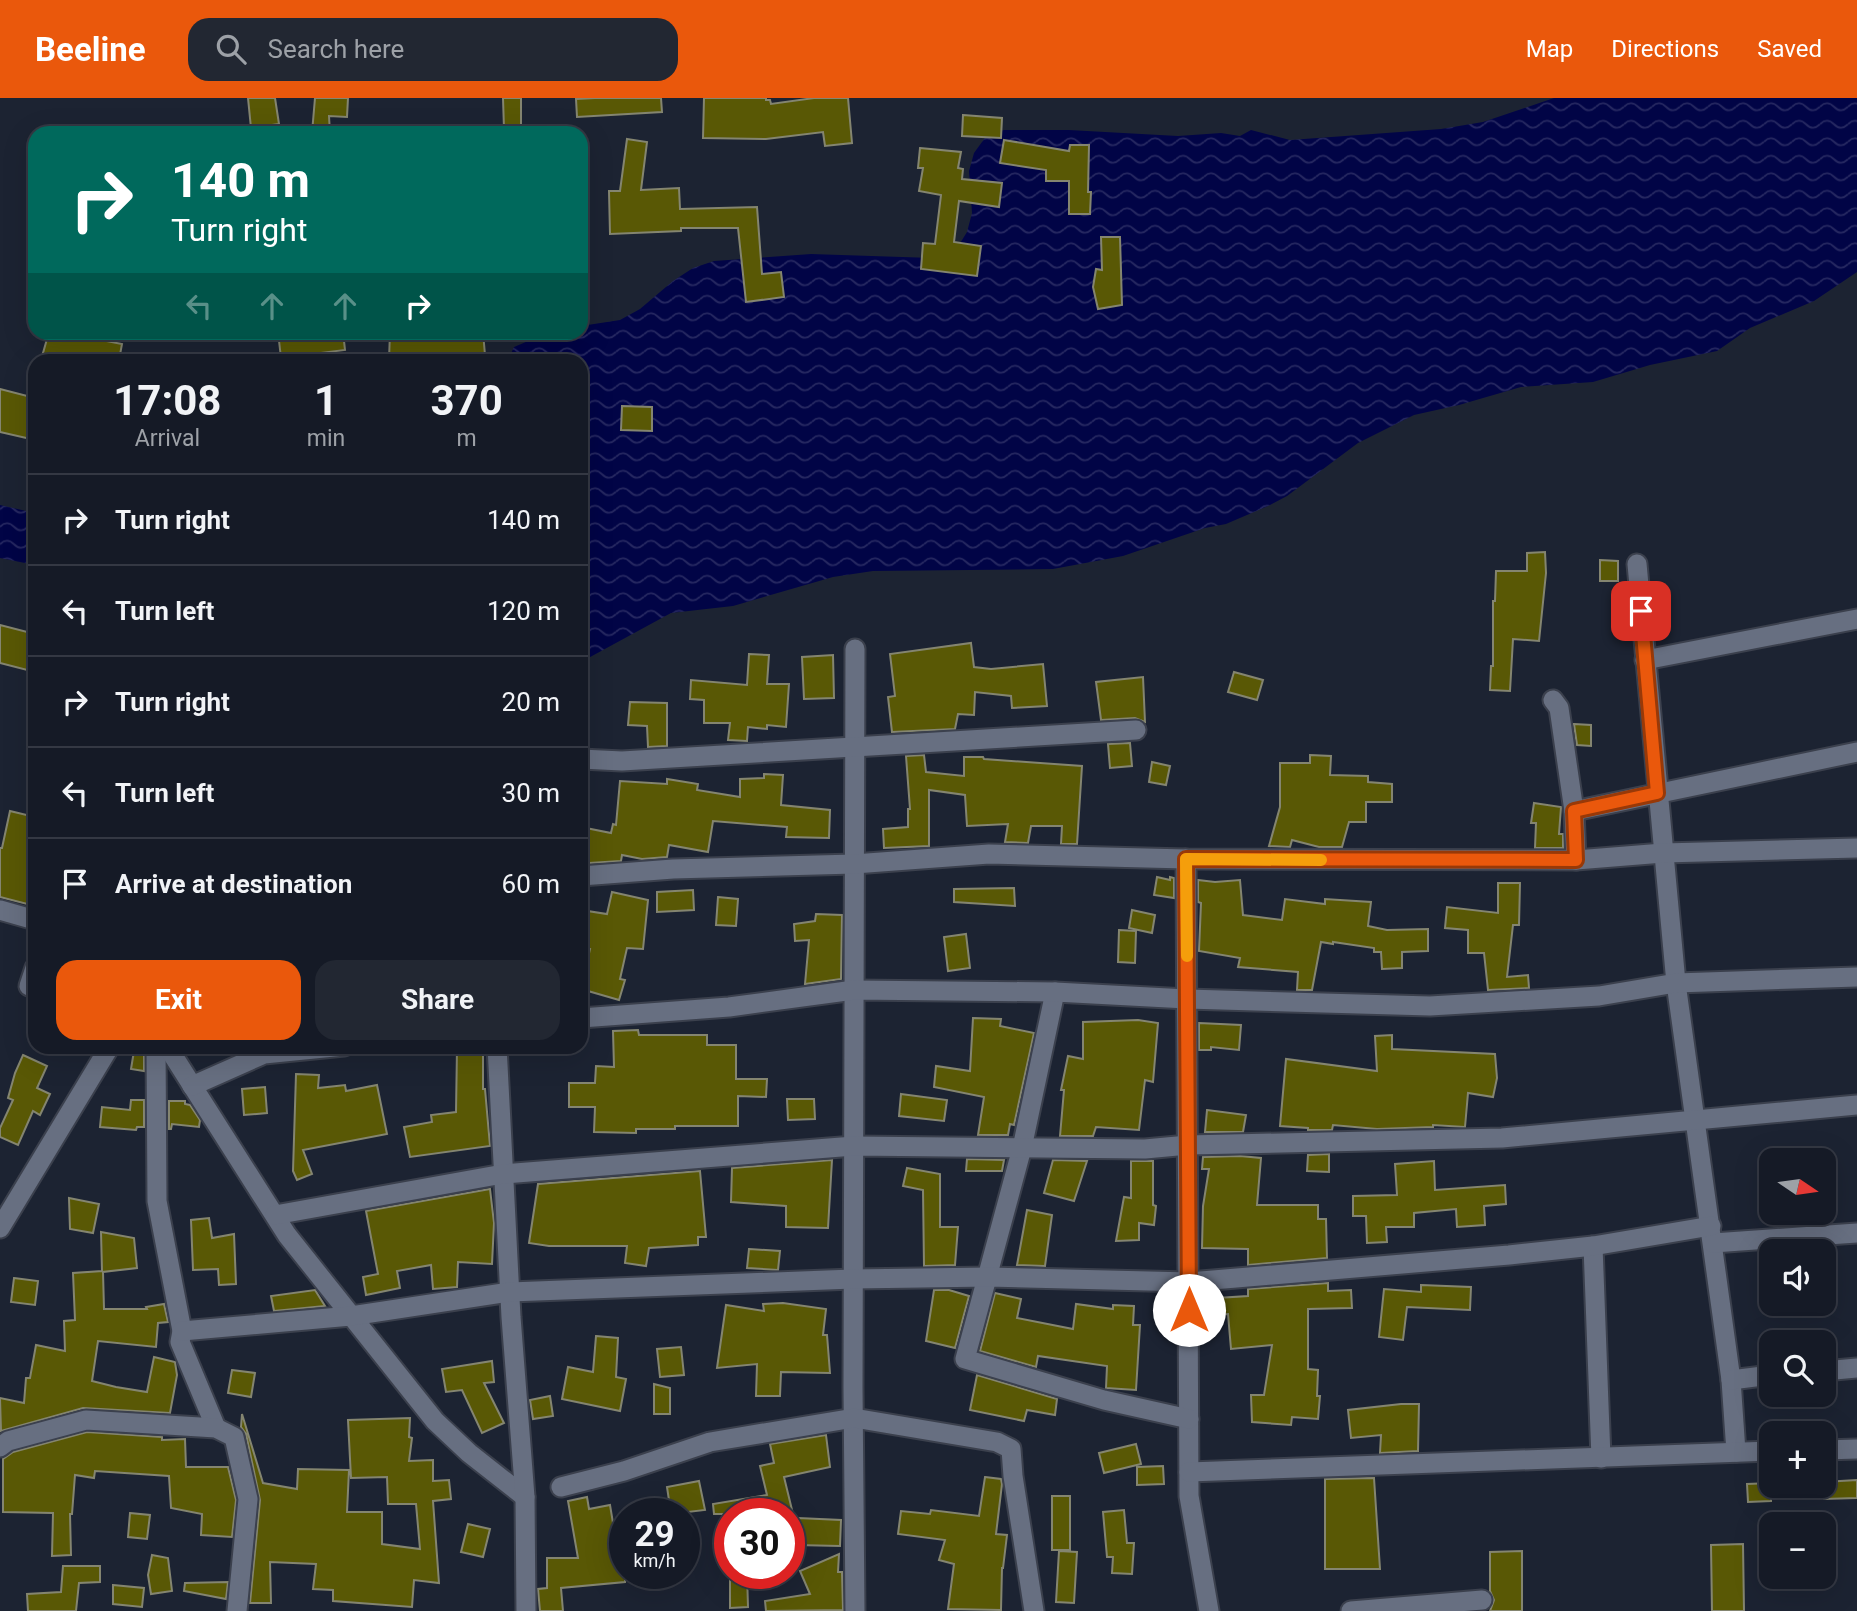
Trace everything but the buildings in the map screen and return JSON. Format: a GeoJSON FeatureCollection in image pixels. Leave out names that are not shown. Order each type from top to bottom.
{"type":"FeatureCollection","features":[{"type":"Feature","properties":{"kind":"street"},"geometry":{"type":"LineString","coordinates":[[1637,564],[1676,983],[1731,1380],[1736,1452]]}},
{"type":"Feature","properties":{"kind":"street"},"geometry":{"type":"LineString","coordinates":[[1646,660],[1857,619]]}},
{"type":"Feature","properties":{"kind":"street"},"geometry":{"type":"LineString","coordinates":[[855,649],[855,1611]]}},
{"type":"Feature","properties":{"kind":"street"},"geometry":{"type":"LineString","coordinates":[[1553,700],[1559,708],[1574,811],[1576,860]]}},
{"type":"Feature","properties":{"kind":"street"},"geometry":{"type":"LineString","coordinates":[[588,759],[622,761],[1136,730]]}},
{"type":"Feature","properties":{"kind":"street"},"geometry":{"type":"LineString","coordinates":[[1574,811],[1857,752]]}},
{"type":"Feature","properties":{"kind":"street"},"geometry":{"type":"LineString","coordinates":[[588,875],[673,869],[855,864],[989,854],[1186,859],[1576,860],[1663,853],[1857,848]]}},
{"type":"Feature","properties":{"kind":"street"},"geometry":{"type":"LineString","coordinates":[[1186,859],[1189,1496],[1209,1611]]}},
{"type":"Feature","properties":{"kind":"street"},"geometry":{"type":"LineString","coordinates":[[0,910],[28,918]]}},
{"type":"Feature","properties":{"kind":"street"},"geometry":{"type":"LineString","coordinates":[[588,1017],[729,1007],[854,990],[1055,992],[1430,1006],[1599,996],[1676,983],[1857,977]]}},
{"type":"Feature","properties":{"kind":"street"},"geometry":{"type":"LineString","coordinates":[[1055,992],[1023,1147],[965,1359],[1037,1378],[1104,1400],[1189,1419]]}},
{"type":"Feature","properties":{"kind":"street"},"geometry":{"type":"LineString","coordinates":[[0,1228],[105,1054]]}},
{"type":"Feature","properties":{"kind":"street"},"geometry":{"type":"LineString","coordinates":[[156,1054],[157,1201],[182,1331],[180,1342],[216,1428]]}},
{"type":"Feature","properties":{"kind":"street"},"geometry":{"type":"LineString","coordinates":[[172,1054],[287,1235],[351,1316],[435,1421],[469,1453],[525,1497]]}},
{"type":"Feature","properties":{"kind":"street"},"geometry":{"type":"LineString","coordinates":[[192,1086],[264,1054]]}},
{"type":"Feature","properties":{"kind":"street"},"geometry":{"type":"LineString","coordinates":[[496,1054],[525,1497],[526,1611]]}},
{"type":"Feature","properties":{"kind":"street"},"geometry":{"type":"LineString","coordinates":[[275,1215],[503,1174],[854,1146],[1145,1149],[1188,1145],[1502,1138],[1857,1105]]}},
{"type":"Feature","properties":{"kind":"street"},"geometry":{"type":"LineString","coordinates":[[182,1331],[351,1316],[510,1292],[853,1279],[989,1278],[1189,1282],[1712,1235],[1857,1234]]}},
{"type":"Feature","properties":{"kind":"street"},"geometry":{"type":"LineString","coordinates":[[1593,1246],[1601,1458]]}},
{"type":"Feature","properties":{"kind":"street"},"geometry":{"type":"LineString","coordinates":[[1836,1370],[1857,1368]]}},
{"type":"Feature","properties":{"kind":"street"},"geometry":{"type":"LineString","coordinates":[[1731,1380],[1759,1376]]}},
{"type":"Feature","properties":{"kind":"street"},"geometry":{"type":"LineString","coordinates":[[561,1487],[624,1471],[710,1442],[854,1418],[997,1442],[1011,1449],[1034,1611]]}},
{"type":"Feature","properties":{"kind":"street"},"geometry":{"type":"LineString","coordinates":[[0,1447],[8,1441],[86,1420],[216,1428],[234,1437],[248,1499],[237,1611]]}},
{"type":"Feature","properties":{"kind":"street"},"geometry":{"type":"LineString","coordinates":[[1836,1450],[1857,1449]]}},
{"type":"Feature","properties":{"kind":"street"},"geometry":{"type":"LineString","coordinates":[[1189,1472],[1759,1451]]}},
{"type":"Feature","properties":{"kind":"street"},"geometry":{"type":"LineString","coordinates":[[1351,1611],[1482,1600]]}},
{"type":"Feature","properties":{"kind":"water"},"geometry":{"type":"Polygon","coordinates":[[[1554,98],[1857,98],[1857,272],[1814,301],[1750,328],[1717,351],[1650,365],[1593,382],[1521,387],[1414,415],[1358,443],[1287,496],[1268,506],[1226,524],[1205,528],[1123,556],[1053,569],[873,571],[833,577],[733,606],[671,613],[588,658],[588,354],[511,354],[514,347],[530,340],[588,340],[588,325],[620,320],[640,309],[693,268],[714,261],[811,254],[933,258],[954,253],[967,232],[972,213],[969,171],[974,153],[987,135],[1004,130],[1069,130],[1178,136],[1221,133],[1240,136],[1251,130],[1290,140],[1441,129],[1483,122],[1554,98]]]}},
{"type":"Feature","properties":{"kind":"water"},"geometry":{"type":"Polygon","coordinates":[[[0,505],[28,511],[28,564],[0,558],[0,505]]]}},
{"type":"Feature","properties":{"kind":"slow traffic"},"geometry":{"type":"LineString","coordinates":[[1187,956],[1186,859],[1321,860]]}},
{"type":"Feature","properties":{"kind":"route"},"geometry":{"type":"LineString","coordinates":[[1189,1310],[1186,859],[1576,860],[1574,811],[1657,793],[1641,611]]}}]}
